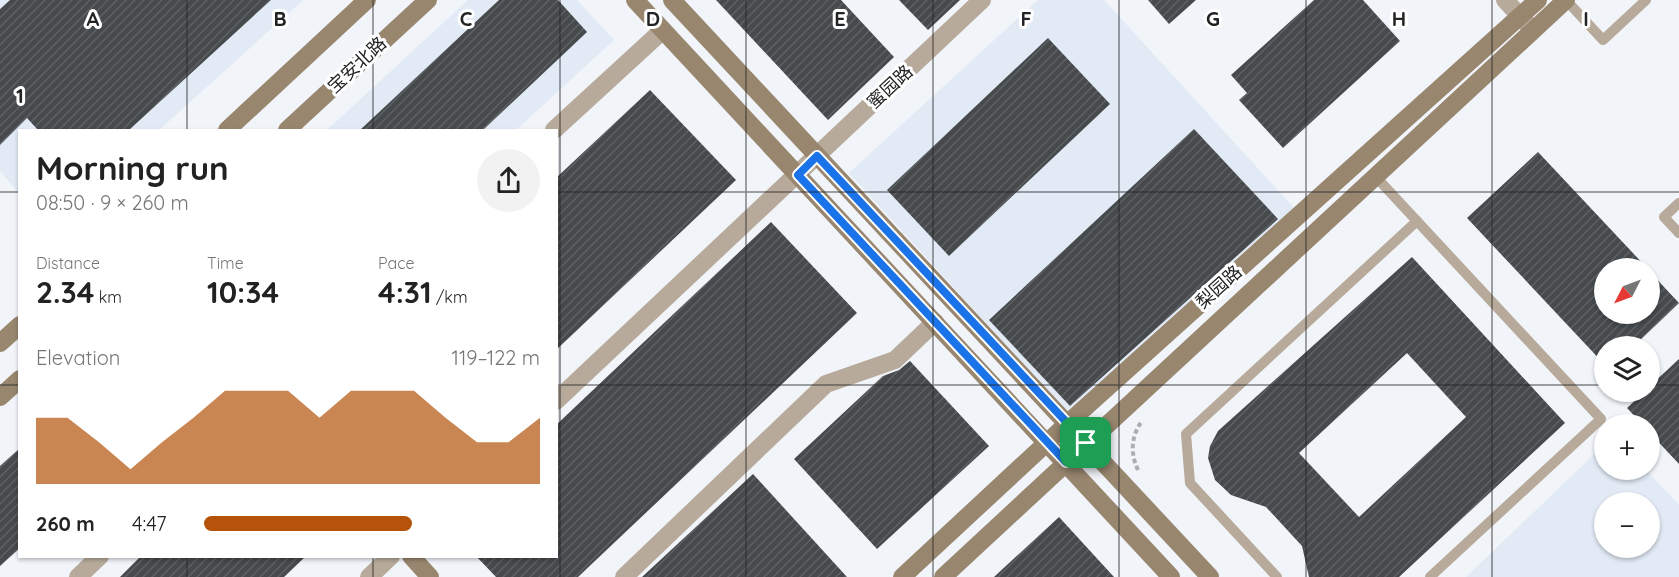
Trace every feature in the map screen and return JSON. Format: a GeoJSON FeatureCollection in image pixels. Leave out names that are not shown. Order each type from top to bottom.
{"type":"FeatureCollection","features":[{"type":"Feature","properties":{"kind":"street"},"geometry":{"type":"LineString","coordinates":[[228,129],[367,0]]}},
{"type":"Feature","properties":{"kind":"street","name":"宝安北路"},"geometry":{"type":"LineString","coordinates":[[288,129],[428,0]]}},
{"type":"Feature","properties":{"kind":"street"},"geometry":{"type":"LineString","coordinates":[[635,0],[1171,577]]}},
{"type":"Feature","properties":{"kind":"street"},"geometry":{"type":"LineString","coordinates":[[672,0],[1210,577]]}},
{"type":"Feature","properties":{"kind":"street","name":"蜜园路"},"geometry":{"type":"LineString","coordinates":[[558,399],[982,0]]}},
{"type":"Feature","properties":{"kind":"street"},"geometry":{"type":"LineString","coordinates":[[1505,0],[1533,31]]}},
{"type":"Feature","properties":{"kind":"street","name":"梨园路"},"geometry":{"type":"LineString","coordinates":[[903,577],[1068,423],[1538,0]]}},
{"type":"Feature","properties":{"kind":"street","name":"梨园路"},"geometry":{"type":"LineString","coordinates":[[943,577],[1566,0]]}},
{"type":"Feature","properties":{"kind":"street"},"geometry":{"type":"LineString","coordinates":[[555,129],[663,30]]}},
{"type":"Feature","properties":{"kind":"street"},"geometry":{"type":"LineString","coordinates":[[624,577],[826,384],[895,360],[935,322]]}},
{"type":"Feature","properties":{"kind":"street"},"geometry":{"type":"LineString","coordinates":[[0,343],[18,327]]}},
{"type":"Feature","properties":{"kind":"street"},"geometry":{"type":"LineString","coordinates":[[0,397],[18,381]]}},
{"type":"Feature","properties":{"kind":"street"},"geometry":{"type":"LineString","coordinates":[[78,577],[97,558]]}},
{"type":"Feature","properties":{"kind":"street"},"geometry":{"type":"LineString","coordinates":[[369,577],[389,558]]}},
{"type":"Feature","properties":{"kind":"street"},"geometry":{"type":"LineString","coordinates":[[413,558],[430,577]]}},
{"type":"Feature","properties":{"kind":"lane"},"geometry":{"type":"LineString","coordinates":[[1566,0],[1603,40],[1646,0]]}},
{"type":"Feature","properties":{"kind":"lane"},"geometry":{"type":"LineString","coordinates":[[1376,177],[1601,419],[1430,577]]}},
{"type":"Feature","properties":{"kind":"lane"},"geometry":{"type":"LineString","coordinates":[[1679,203],[1664,217],[1679,233]]}},
{"type":"Feature","properties":{"kind":"lane"},"geometry":{"type":"LineString","coordinates":[[1277,577],[1190,483],[1186,434],[1417,221]]}},
{"type":"Feature","properties":{"kind":"path"},"geometry":{"type":"LineString","coordinates":[[1142,477],[1133,454],[1133,441],[1137,428],[1148,414]]}},
{"type":"Feature","properties":{"kind":"shaded area"},"geometry":{"type":"Polygon","coordinates":[[[0,0],[303,0],[160,129],[18,129],[18,192],[0,171],[0,0]]]}},
{"type":"Feature","properties":{"kind":"shaded area"},"geometry":{"type":"Polygon","coordinates":[[[468,0],[577,0],[614,40],[517,129],[328,129],[468,0]]]}},
{"type":"Feature","properties":{"kind":"shaded area"},"geometry":{"type":"Polygon","coordinates":[[[1038,0],[1104,0],[1295,209],[1070,415],[849,173],[1038,0]]]}},
{"type":"Feature","properties":{"kind":"shaded area"},"geometry":{"type":"Polygon","coordinates":[[[1594,455],[1594,480],[1655,480],[1679,505],[1679,577],[1466,577],[1594,455]]]}},
{"type":"Feature","properties":{"kind":"building"},"geometry":{"type":"Polygon","coordinates":[[[10,0],[271,0],[130,129],[37,129],[27,118],[0,145],[0,9],[10,0]]]}},
{"type":"Feature","properties":{"kind":"building"},"geometry":{"type":"Polygon","coordinates":[[[499,0],[558,0],[587,32],[484,129],[361,129],[499,0]]]}},
{"type":"Feature","properties":{"kind":"building"},"geometry":{"type":"Polygon","coordinates":[[[716,0],[841,0],[894,57],[828,120],[716,0]]]}},
{"type":"Feature","properties":{"kind":"building"},"geometry":{"type":"Polygon","coordinates":[[[899,0],[960,0],[928,30],[899,0]]]}},
{"type":"Feature","properties":{"kind":"building"},"geometry":{"type":"Polygon","coordinates":[[[1148,0],[1196,0],[1169,24],[1148,0]]]}},
{"type":"Feature","properties":{"kind":"building"},"geometry":{"type":"Polygon","coordinates":[[[1314,0],[1363,0],[1400,41],[1283,148],[1239,100],[1247,93],[1231,75],[1314,0]]]}},
{"type":"Feature","properties":{"kind":"building"},"geometry":{"type":"Polygon","coordinates":[[[1048,38],[1110,104],[949,256],[887,190],[1048,38]]]}},
{"type":"Feature","properties":{"kind":"building"},"geometry":{"type":"Polygon","coordinates":[[[650,90],[736,180],[558,348],[558,176],[650,90]]]}},
{"type":"Feature","properties":{"kind":"building"},"geometry":{"type":"Polygon","coordinates":[[[1194,129],[1278,219],[1070,406],[989,320],[1194,129]]]}},
{"type":"Feature","properties":{"kind":"building"},"geometry":{"type":"Polygon","coordinates":[[[1538,152],[1638,258],[1594,258],[1594,324],[1657,324],[1644,336],[1594,336],[1594,353],[1467,218],[1538,152]]]}},
{"type":"Feature","properties":{"kind":"building"},"geometry":{"type":"Polygon","coordinates":[[[771,222],[857,313],[578,577],[496,577],[478,558],[558,558],[558,423],[771,222]]]}},
{"type":"Feature","properties":{"kind":"building"},"geometry":{"type":"Polygon","coordinates":[[[1412,257],[1565,423],[1399,577],[1309,577],[1302,546],[1266,507],[1231,495],[1215,480],[1208,458],[1210,446],[1218,431],[1412,257]],[[1407,353],[1299,453],[1359,517],[1466,417],[1407,353]]]}},
{"type":"Feature","properties":{"kind":"building"},"geometry":{"type":"Polygon","coordinates":[[[1660,283],[1679,303],[1660,321],[1660,283]]]}},
{"type":"Feature","properties":{"kind":"building"},"geometry":{"type":"Polygon","coordinates":[[[1679,359],[1679,464],[1660,444],[1660,414],[1633,414],[1627,408],[1633,402],[1660,402],[1660,377],[1679,359]]]}},
{"type":"Feature","properties":{"kind":"building"},"geometry":{"type":"Polygon","coordinates":[[[910,361],[989,446],[877,549],[794,459],[883,376],[899,370],[910,361]]]}},
{"type":"Feature","properties":{"kind":"building"},"geometry":{"type":"Polygon","coordinates":[[[18,450],[18,550],[0,566],[0,466],[18,450]]]}},
{"type":"Feature","properties":{"kind":"building"},"geometry":{"type":"Polygon","coordinates":[[[753,474],[847,577],[642,577],[753,474]]]}},
{"type":"Feature","properties":{"kind":"building"},"geometry":{"type":"Polygon","coordinates":[[[1059,517],[1114,577],[994,577],[1059,517]]]}},
{"type":"Feature","properties":{"kind":"building"},"geometry":{"type":"Polygon","coordinates":[[[139,558],[304,558],[284,577],[120,577],[139,558]]]}},
{"type":"Feature","properties":{"kind":"route"},"geometry":{"type":"LineString","coordinates":[[817,156],[1086,443],[1066,462],[798,175],[817,156]]}}]}
